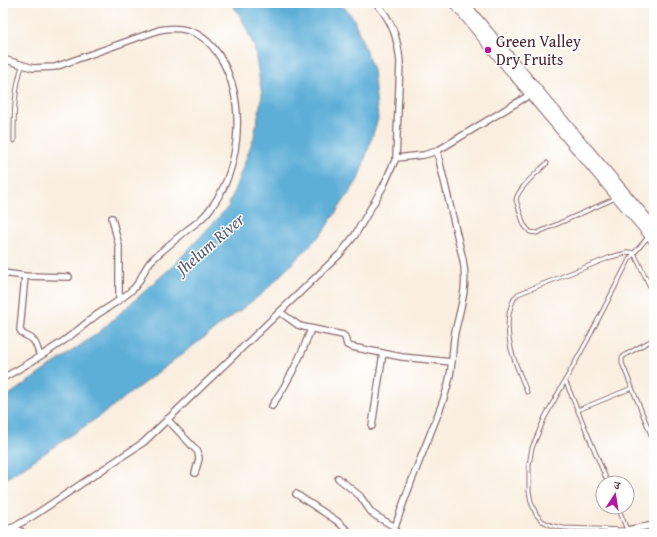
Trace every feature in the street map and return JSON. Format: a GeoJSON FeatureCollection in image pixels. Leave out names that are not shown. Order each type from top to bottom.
{"type":"FeatureCollection","features":[{"type":"Feature","properties":{"kind":"highway"},"geometry":{"type":"LineString","coordinates":[[455,3],[531,94],[621,195]]}},
{"type":"Feature","properties":{"kind":"highway"},"geometry":{"type":"LineString","coordinates":[[464,3],[653,234]]}},
{"type":"Feature","properties":{"kind":"street"},"geometry":{"type":"LineString","coordinates":[[3,530],[14,527],[33,516],[144,442],[340,254],[355,235],[383,187],[396,158],[400,62],[399,48],[395,31],[379,4]]}},
{"type":"Feature","properties":{"kind":"street"},"geometry":{"type":"LineString","coordinates":[[3,59],[22,66],[33,68],[55,67],[145,34],[170,28],[180,28],[200,35],[209,41],[217,51],[224,64],[236,96],[238,113],[237,132],[230,169],[223,187],[211,208],[203,217],[153,260],[143,271],[134,288],[62,342],[3,378]]}},
{"type":"Feature","properties":{"kind":"street"},"geometry":{"type":"LineString","coordinates":[[396,158],[424,156],[437,151],[531,94]]}},
{"type":"Feature","properties":{"kind":"street"},"geometry":{"type":"LineString","coordinates":[[393,534],[402,505],[443,400],[449,380],[454,338],[464,296],[466,273],[437,151]]}},
{"type":"Feature","properties":{"kind":"street"},"geometry":{"type":"LineString","coordinates":[[112,218],[119,246],[119,300]]}},
{"type":"Feature","properties":{"kind":"street"},"geometry":{"type":"LineString","coordinates":[[3,273],[25,276],[69,277]]}},
{"type":"Feature","properties":{"kind":"street"},"geometry":{"type":"LineString","coordinates":[[25,276],[20,330],[23,335],[34,340],[40,356]]}},
{"type":"Feature","properties":{"kind":"street"},"geometry":{"type":"LineString","coordinates":[[280,312],[298,325],[343,335],[347,344],[352,347],[402,357],[452,362]]}},
{"type":"Feature","properties":{"kind":"street"},"geometry":{"type":"LineString","coordinates":[[272,406],[294,370],[303,352],[311,329]]}},
{"type":"Feature","properties":{"kind":"street"},"geometry":{"type":"LineString","coordinates":[[372,426],[383,353]]}},
{"type":"Feature","properties":{"kind":"street"},"geometry":{"type":"LineString","coordinates":[[167,419],[198,452],[199,460],[195,473]]}},
{"type":"Feature","properties":{"kind":"street"},"geometry":{"type":"LineString","coordinates":[[338,478],[360,496],[371,512],[395,527]]}},
{"type":"Feature","properties":{"kind":"street"},"geometry":{"type":"LineString","coordinates":[[296,494],[333,518],[351,534]]}},
{"type":"Feature","properties":{"kind":"street"},"geometry":{"type":"LineString","coordinates":[[627,532],[654,525]]}},
{"type":"Feature","properties":{"kind":"street"},"geometry":{"type":"LineString","coordinates":[[14,527],[25,534]]}},
{"type":"Feature","properties":{"kind":"lane"},"geometry":{"type":"LineString","coordinates":[[14,141],[15,98],[22,66]]}},
{"type":"Feature","properties":{"kind":"lane"},"geometry":{"type":"LineString","coordinates":[[547,163],[520,191],[516,200],[524,225],[530,232],[537,233],[621,195]]}},
{"type":"Feature","properties":{"kind":"lane"},"geometry":{"type":"LineString","coordinates":[[621,515],[627,532],[564,528],[553,526],[542,521],[536,514],[529,491],[530,456],[545,417],[634,253],[653,234]]}},
{"type":"Feature","properties":{"kind":"lane"},"geometry":{"type":"LineString","coordinates":[[526,392],[510,348],[508,334],[511,305],[513,300],[518,294],[611,257],[630,252],[634,253]]}},
{"type":"Feature","properties":{"kind":"lane"},"geometry":{"type":"LineString","coordinates":[[634,253],[654,295]]}},
{"type":"Feature","properties":{"kind":"lane"},"geometry":{"type":"LineString","coordinates":[[654,339],[622,358],[622,363],[654,442]]}},
{"type":"Feature","properties":{"kind":"lane"},"geometry":{"type":"LineString","coordinates":[[565,380],[605,475]]}},
{"type":"Feature","properties":{"kind":"lane"},"geometry":{"type":"LineString","coordinates":[[578,410],[632,388]]}},
{"type":"Feature","properties":{"kind":"water","name":"Jhelum River"},"geometry":{"type":"Polygon","coordinates":[[[231,3],[340,3],[353,17],[373,70],[378,119],[358,180],[322,233],[263,293],[100,416],[3,481],[3,399],[98,333],[175,264],[228,207],[254,137],[262,95],[254,46],[241,17],[231,3]]]}},
{"type":"Feature","properties":{"kind":"place","name":"Green Valley Dry Fruits"},"geometry":{"type":"Point","coordinates":[488,50]}}]}
